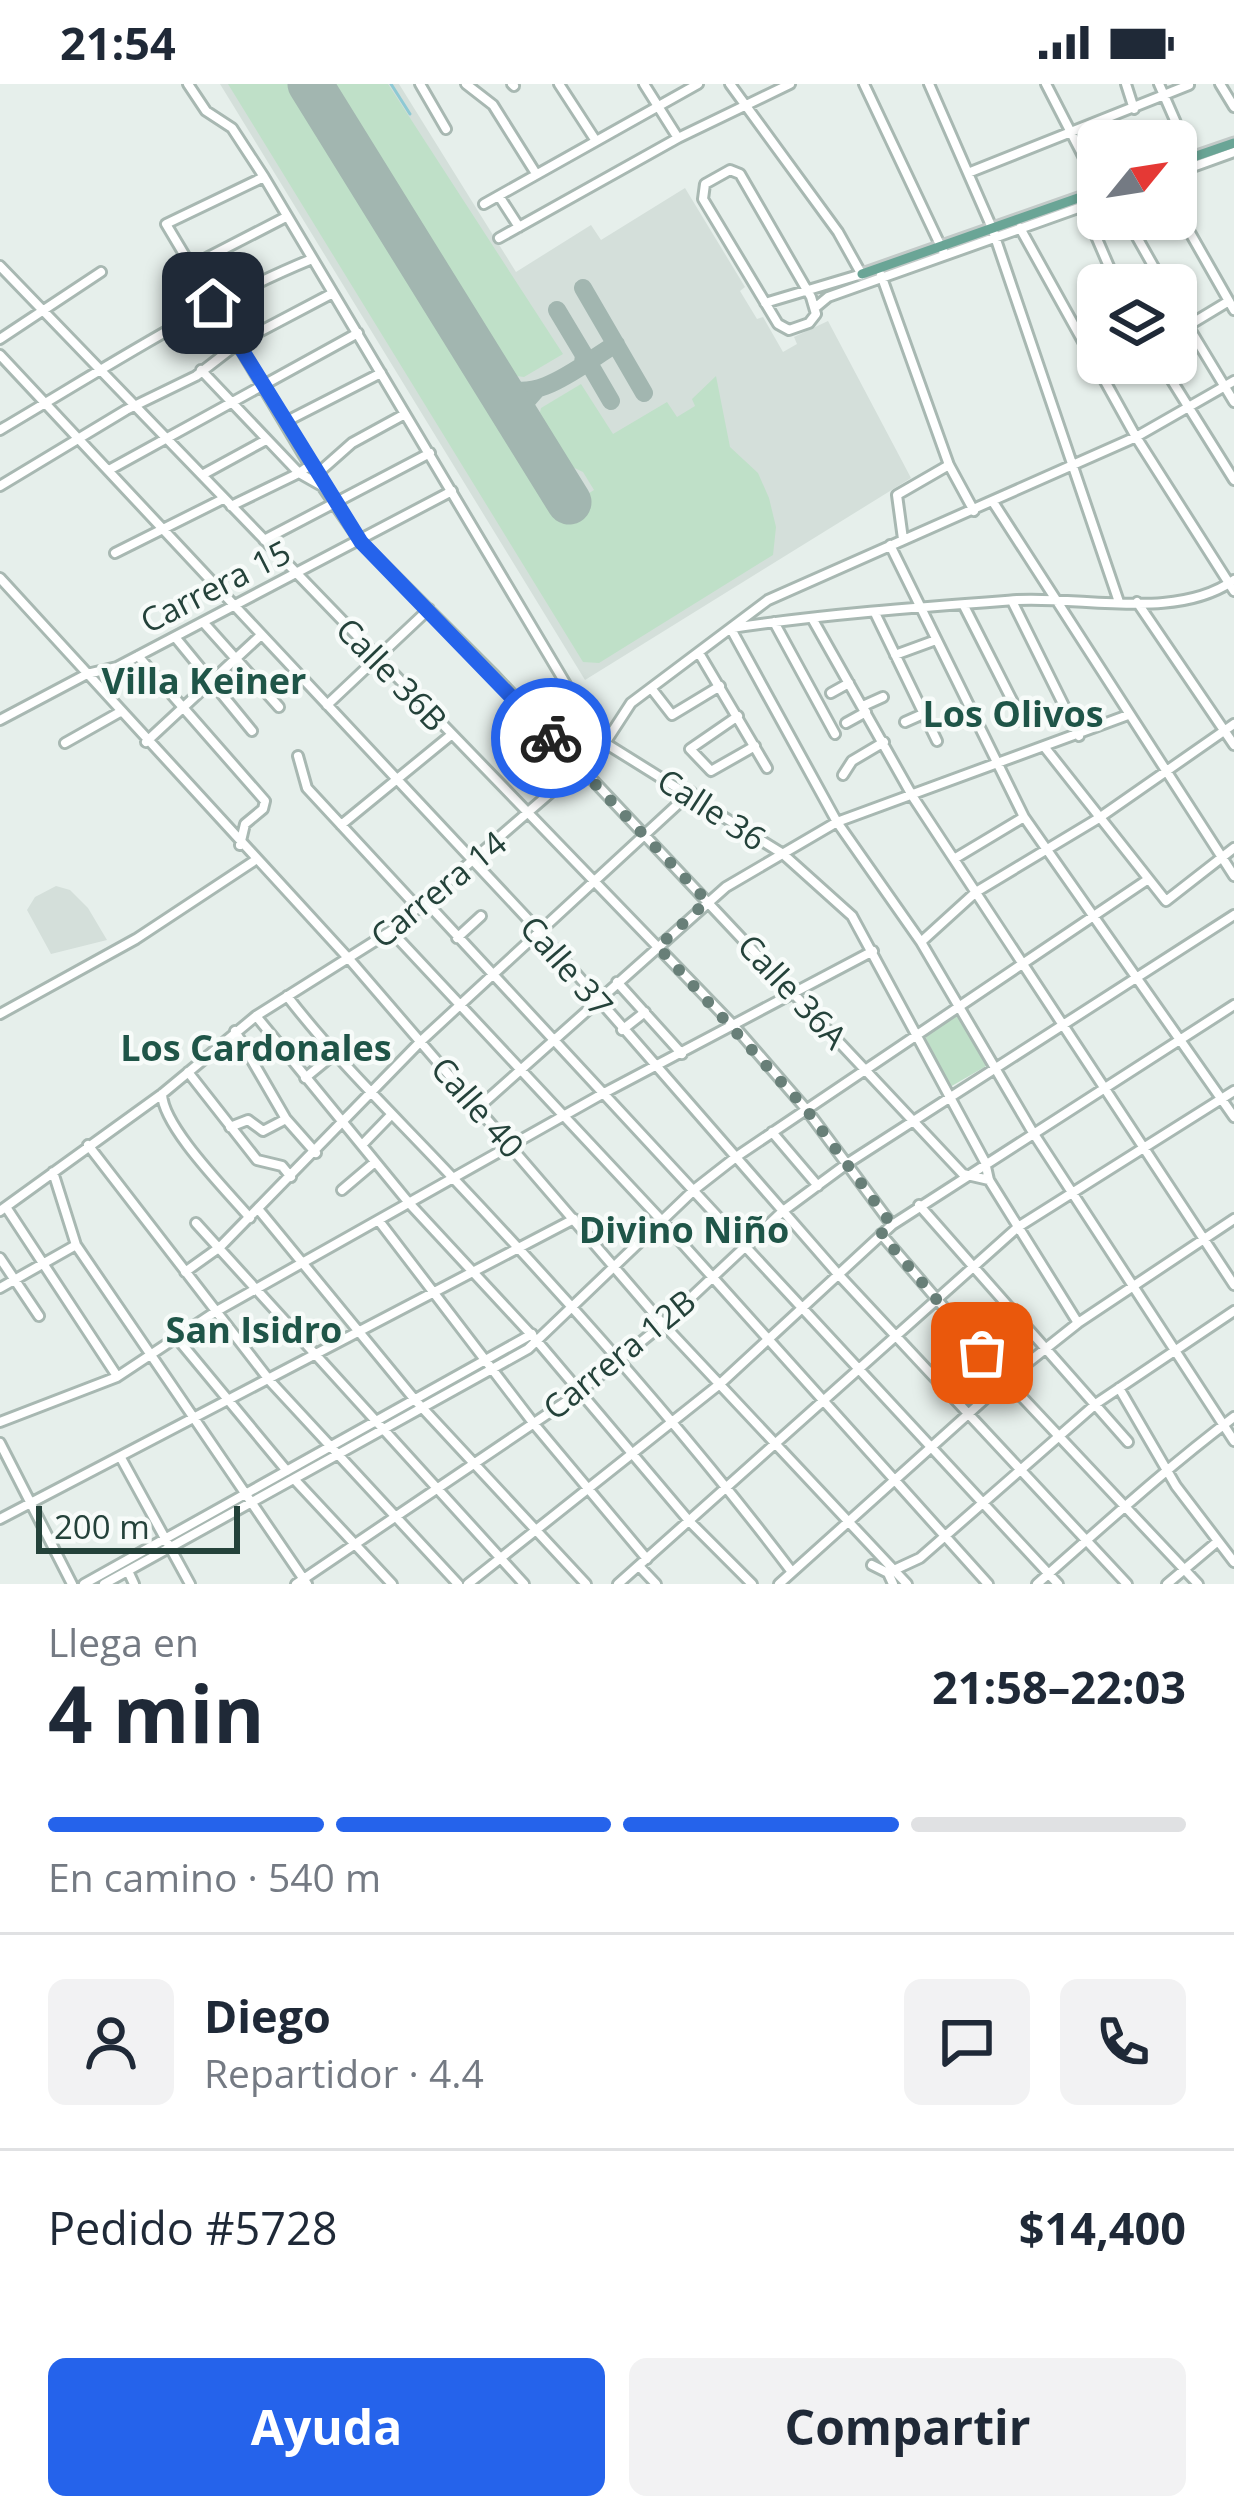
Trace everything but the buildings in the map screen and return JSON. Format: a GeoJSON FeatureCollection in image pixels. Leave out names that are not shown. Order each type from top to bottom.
{"type":"FeatureCollection","features":[{"type":"Feature","properties":{"kind":"main road"},"geometry":{"type":"LineString","coordinates":[[1197,161],[1234,143]]}},
{"type":"Feature","properties":{"kind":"main road"},"geometry":{"type":"LineString","coordinates":[[864,279],[1077,203]]}},
{"type":"Feature","properties":{"kind":"street","name":"Calle 36"},"geometry":{"type":"LineString","coordinates":[[188,84],[206,111],[232,128],[264,177],[604,743],[691,792],[783,854],[852,916],[986,1162],[989,1180],[1078,1323]]}},
{"type":"Feature","properties":{"kind":"street"},"geometry":{"type":"LineString","coordinates":[[420,84],[446,129]]}},
{"type":"Feature","properties":{"kind":"street"},"geometry":{"type":"LineString","coordinates":[[466,84],[493,105],[535,172]]}},
{"type":"Feature","properties":{"kind":"street"},"geometry":{"type":"LineString","coordinates":[[559,84],[596,141]]}},
{"type":"Feature","properties":{"kind":"street"},"geometry":{"type":"LineString","coordinates":[[644,84],[678,138]]}},
{"type":"Feature","properties":{"kind":"street"},"geometry":{"type":"LineString","coordinates":[[484,204],[698,84]]}},
{"type":"Feature","properties":{"kind":"street"},"geometry":{"type":"LineString","coordinates":[[730,84],[864,279]]}},
{"type":"Feature","properties":{"kind":"street"},"geometry":{"type":"LineString","coordinates":[[499,238],[678,138],[790,84]]}},
{"type":"Feature","properties":{"kind":"street"},"geometry":{"type":"LineString","coordinates":[[864,84],[943,250]]}},
{"type":"Feature","properties":{"kind":"street"},"geometry":{"type":"LineString","coordinates":[[929,84],[993,233],[1119,602]]}},
{"type":"Feature","properties":{"kind":"street"},"geometry":{"type":"LineString","coordinates":[[1046,84],[1077,145]]}},
{"type":"Feature","properties":{"kind":"street"},"geometry":{"type":"LineString","coordinates":[[1126,84],[1135,109]]}},
{"type":"Feature","properties":{"kind":"street"},"geometry":{"type":"LineString","coordinates":[[1159,84],[1175,120]]}},
{"type":"Feature","properties":{"kind":"street"},"geometry":{"type":"LineString","coordinates":[[1220,84],[1234,107]]}},
{"type":"Feature","properties":{"kind":"street"},"geometry":{"type":"LineString","coordinates":[[968,172],[1189,85]]}},
{"type":"Feature","properties":{"kind":"street"},"geometry":{"type":"LineString","coordinates":[[1197,161],[1234,152]]}},
{"type":"Feature","properties":{"kind":"street"},"geometry":{"type":"LineString","coordinates":[[727,171],[740,174],[805,286],[816,307],[812,322],[788,330],[778,325],[703,199],[703,186],[727,171]]}},
{"type":"Feature","properties":{"kind":"street","name":"Calle 36A"},"geometry":{"type":"LineString","coordinates":[[264,177],[166,224],[309,465],[361,542],[647,836],[964,1174]]}},
{"type":"Feature","properties":{"kind":"street"},"geometry":{"type":"LineString","coordinates":[[499,196],[519,227]]}},
{"type":"Feature","properties":{"kind":"street"},"geometry":{"type":"LineString","coordinates":[[993,233],[1020,228],[1077,204]]}},
{"type":"Feature","properties":{"kind":"street"},"geometry":{"type":"LineString","coordinates":[[190,266],[286,217]]}},
{"type":"Feature","properties":{"kind":"street"},"geometry":{"type":"LineString","coordinates":[[1020,228],[1136,436],[1232,585]]}},
{"type":"Feature","properties":{"kind":"street"},"geometry":{"type":"LineString","coordinates":[[1194,240],[1231,306],[1197,322]]}},
{"type":"Feature","properties":{"kind":"street"},"geometry":{"type":"LineString","coordinates":[[0,430],[213,303],[283,266],[312,259]]}},
{"type":"Feature","properties":{"kind":"street","name":"Calle 36B"},"geometry":{"type":"LineString","coordinates":[[0,266],[735,1028],[806,1109],[892,1225]]}},
{"type":"Feature","properties":{"kind":"street"},"geometry":{"type":"LineString","coordinates":[[0,340],[101,272]]}},
{"type":"Feature","properties":{"kind":"street"},"geometry":{"type":"LineString","coordinates":[[880,273],[949,465],[974,511]]}},
{"type":"Feature","properties":{"kind":"street"},"geometry":{"type":"LineString","coordinates":[[765,303],[805,286],[864,279]]}},
{"type":"Feature","properties":{"kind":"street"},"geometry":{"type":"LineString","coordinates":[[816,307],[864,279]]}},
{"type":"Feature","properties":{"kind":"street"},"geometry":{"type":"LineString","coordinates":[[0,486],[201,370],[240,342],[333,293]]}},
{"type":"Feature","properties":{"kind":"street"},"geometry":{"type":"LineString","coordinates":[[109,470],[358,333]]}},
{"type":"Feature","properties":{"kind":"street"},"geometry":{"type":"LineString","coordinates":[[1197,339],[1229,383],[1234,402]]}},
{"type":"Feature","properties":{"kind":"street","name":"Calle 37"},"geometry":{"type":"LineString","coordinates":[[0,355],[538,930],[837,1273],[1127,1584]]}},
{"type":"Feature","properties":{"kind":"street"},"geometry":{"type":"LineString","coordinates":[[201,370],[299,473],[322,486]]}},
{"type":"Feature","properties":{"kind":"street"},"geometry":{"type":"LineString","coordinates":[[287,421],[381,373]]}},
{"type":"Feature","properties":{"kind":"street"},"geometry":{"type":"LineString","coordinates":[[1229,383],[1136,436],[768,600],[731,629],[837,822],[920,942],[1032,1131],[1234,1441]]}},
{"type":"Feature","properties":{"kind":"street"},"geometry":{"type":"LineString","coordinates":[[1174,384],[1234,480]]}},
{"type":"Feature","properties":{"kind":"street"},"geometry":{"type":"LineString","coordinates":[[316,474],[352,443],[405,414]]}},
{"type":"Feature","properties":{"kind":"street"},"geometry":{"type":"LineString","coordinates":[[202,475],[266,440]]}},
{"type":"Feature","properties":{"kind":"street"},"geometry":{"type":"LineString","coordinates":[[264,540],[430,453]]}},
{"type":"Feature","properties":{"kind":"street"},"geometry":{"type":"LineString","coordinates":[[115,554],[160,526],[299,473],[309,465]]}},
{"type":"Feature","properties":{"kind":"street"},"geometry":{"type":"LineString","coordinates":[[903,539],[897,495],[949,465]]}},
{"type":"Feature","properties":{"kind":"street","name":"Carrera 15"},"geometry":{"type":"LineString","coordinates":[[0,720],[87,674],[138,656],[452,491]]}},
{"type":"Feature","properties":{"kind":"street"},"geometry":{"type":"LineString","coordinates":[[993,502],[1234,876]]}},
{"type":"Feature","properties":{"kind":"street"},"geometry":{"type":"LineString","coordinates":[[890,544],[997,767],[1045,852],[1234,1117]]}},
{"type":"Feature","properties":{"kind":"street","name":"Calle 40"},"geometry":{"type":"LineString","coordinates":[[0,578],[254,861],[350,960],[663,1324],[907,1584]]}},
{"type":"Feature","properties":{"kind":"street","name":"Carrera 14"},"geometry":{"type":"LineString","coordinates":[[3,1209],[88,1145],[159,1100],[235,1031],[350,960],[423,906],[579,768],[604,743],[631,703],[731,629],[1051,598],[1137,602],[1212,595],[1232,585]]}},
{"type":"Feature","properties":{"kind":"street"},"geometry":{"type":"LineString","coordinates":[[1012,601],[1079,736]]}},
{"type":"Feature","properties":{"kind":"street"},"geometry":{"type":"LineString","coordinates":[[1137,602],[1234,745]]}},
{"type":"Feature","properties":{"kind":"street"},"geometry":{"type":"LineString","coordinates":[[964,606],[1023,722]]}},
{"type":"Feature","properties":{"kind":"street"},"geometry":{"type":"LineString","coordinates":[[327,705],[429,609]]}},
{"type":"Feature","properties":{"kind":"street"},"geometry":{"type":"LineString","coordinates":[[875,613],[937,741]]}},
{"type":"Feature","properties":{"kind":"street"},"geometry":{"type":"LineString","coordinates":[[813,620],[913,797],[1234,1285]]}},
{"type":"Feature","properties":{"kind":"street"},"geometry":{"type":"LineString","coordinates":[[203,622],[279,707]]}},
{"type":"Feature","properties":{"kind":"street"},"geometry":{"type":"LineString","coordinates":[[774,622],[835,734]]}},
{"type":"Feature","properties":{"kind":"street"},"geometry":{"type":"LineString","coordinates":[[146,742],[260,636]]}},
{"type":"Feature","properties":{"kind":"street"},"geometry":{"type":"LineString","coordinates":[[175,637],[252,731]]}},
{"type":"Feature","properties":{"kind":"street"},"geometry":{"type":"LineString","coordinates":[[895,655],[936,640]]}},
{"type":"Feature","properties":{"kind":"street"},"geometry":{"type":"LineString","coordinates":[[700,652],[767,768]]}},
{"type":"Feature","properties":{"kind":"street"},"geometry":{"type":"LineString","coordinates":[[138,656],[265,801],[263,809],[244,824],[240,845]]}},
{"type":"Feature","properties":{"kind":"street"},"geometry":{"type":"LineString","coordinates":[[831,693],[849,683]]}},
{"type":"Feature","properties":{"kind":"street"},"geometry":{"type":"LineString","coordinates":[[651,688],[672,715],[720,686]]}},
{"type":"Feature","properties":{"kind":"street"},"geometry":{"type":"LineString","coordinates":[[847,723],[883,697]]}},
{"type":"Feature","properties":{"kind":"street"},"geometry":{"type":"LineString","coordinates":[[65,743],[120,712]]}},
{"type":"Feature","properties":{"kind":"street"},"geometry":{"type":"LineString","coordinates":[[905,722],[923,714]]}},
{"type":"Feature","properties":{"kind":"street"},"geometry":{"type":"LineString","coordinates":[[479,1107],[707,901],[783,854],[837,822],[1046,749],[1128,715]]}},
{"type":"Feature","properties":{"kind":"street"},"geometry":{"type":"LineString","coordinates":[[737,716],[690,748],[711,771],[754,746]]}},
{"type":"Feature","properties":{"kind":"street"},"geometry":{"type":"LineString","coordinates":[[920,942],[976,892],[1100,818],[1234,724]]}},
{"type":"Feature","properties":{"kind":"street"},"geometry":{"type":"LineString","coordinates":[[341,825],[451,735]]}},
{"type":"Feature","properties":{"kind":"street"},"geometry":{"type":"LineString","coordinates":[[843,776],[852,761],[884,742]]}},
{"type":"Feature","properties":{"kind":"street"},"geometry":{"type":"LineString","coordinates":[[1046,749],[1166,901],[1234,848]]}},
{"type":"Feature","properties":{"kind":"street"},"geometry":{"type":"LineString","coordinates":[[298,755],[307,788],[748,1244],[1058,1584]]}},
{"type":"Feature","properties":{"kind":"street"},"geometry":{"type":"LineString","coordinates":[[185,1272],[220,1247],[421,1041],[691,792]]}},
{"type":"Feature","properties":{"kind":"street"},"geometry":{"type":"LineString","coordinates":[[953,859],[1024,817]]}},
{"type":"Feature","properties":{"kind":"street"},"geometry":{"type":"LineString","coordinates":[[0,1014],[136,939],[254,861]]}},
{"type":"Feature","properties":{"kind":"street"},"geometry":{"type":"LineString","coordinates":[[84,1584],[163,1537],[291,1475],[375,1422],[494,1371],[571,1308],[695,1189],[736,1157],[1148,880]]}},
{"type":"Feature","properties":{"kind":"street","name":"Carrera 12B"},"geometry":{"type":"LineString","coordinates":[[302,1582],[577,1394],[663,1324],[783,1211],[848,1162],[1234,915]]}},
{"type":"Feature","properties":{"kind":"street"},"geometry":{"type":"LineString","coordinates":[[457,938],[482,916]]}},
{"type":"Feature","properties":{"kind":"street"},"geometry":{"type":"LineString","coordinates":[[391,931],[662,1222],[988,1584]]}},
{"type":"Feature","properties":{"kind":"street"},"geometry":{"type":"LineString","coordinates":[[0,1422],[117,1377],[215,1312],[561,1117],[798,995],[873,951]]}},
{"type":"Feature","properties":{"kind":"street"},"geometry":{"type":"LineString","coordinates":[[617,982],[682,1054]]}},
{"type":"Feature","properties":{"kind":"street"},"geometry":{"type":"LineString","coordinates":[[287,996],[333,1055],[453,1178],[673,1419],[728,1488],[786,1580],[1006,1380],[1078,1323],[1234,1220]]}},
{"type":"Feature","properties":{"kind":"street"},"geometry":{"type":"LineString","coordinates":[[468,1584],[721,1382],[892,1225],[964,1174],[1234,1005]]}},
{"type":"Feature","properties":{"kind":"street"},"geometry":{"type":"LineString","coordinates":[[622,1030],[645,1012]]}},
{"type":"Feature","properties":{"kind":"street"},"geometry":{"type":"LineString","coordinates":[[256,1016],[409,1203],[533,1338],[629,1455],[752,1584]]}},
{"type":"Feature","properties":{"kind":"street"},"geometry":{"type":"LineString","coordinates":[[235,1031],[286,1119],[316,1153]]}},
{"type":"Feature","properties":{"kind":"street"},"geometry":{"type":"LineString","coordinates":[[305,1078],[333,1055]]}},
{"type":"Feature","properties":{"kind":"street"},"geometry":{"type":"LineString","coordinates":[[188,1072],[257,1160],[282,1166],[291,1177]]}},
{"type":"Feature","properties":{"kind":"street"},"geometry":{"type":"LineString","coordinates":[[618,1584],[1018,1227],[1234,1091]]}},
{"type":"Feature","properties":{"kind":"street"},"geometry":{"type":"LineString","coordinates":[[159,1100],[250,1218]]}},
{"type":"Feature","properties":{"kind":"street"},"geometry":{"type":"LineString","coordinates":[[362,1144],[392,1114]]}},
{"type":"Feature","properties":{"kind":"street"},"geometry":{"type":"LineString","coordinates":[[230,1126],[248,1120],[263,1131],[286,1119]]}},
{"type":"Feature","properties":{"kind":"street"},"geometry":{"type":"LineString","coordinates":[[772,1132],[818,1186]]}},
{"type":"Feature","properties":{"kind":"street"},"geometry":{"type":"LineString","coordinates":[[88,1145],[270,1381],[458,1584]]}},
{"type":"Feature","properties":{"kind":"street"},"geometry":{"type":"LineString","coordinates":[[342,1190],[375,1162]]}},
{"type":"Feature","properties":{"kind":"street"},"geometry":{"type":"LineString","coordinates":[[53,1172],[76,1245],[154,1352],[302,1582]]}},
{"type":"Feature","properties":{"kind":"street"},"geometry":{"type":"LineString","coordinates":[[964,1174],[989,1180]]}},
{"type":"Feature","properties":{"kind":"street"},"geometry":{"type":"LineString","coordinates":[[919,1205],[1128,1442]]}},
{"type":"Feature","properties":{"kind":"street"},"geometry":{"type":"LineString","coordinates":[[3,1209],[45,1264],[117,1377]]}},
{"type":"Feature","properties":{"kind":"street"},"geometry":{"type":"LineString","coordinates":[[259,1210],[473,1466],[586,1584]]}},
{"type":"Feature","properties":{"kind":"street"},"geometry":{"type":"LineString","coordinates":[[0,1519],[574,1219]]}},
{"type":"Feature","properties":{"kind":"street"},"geometry":{"type":"LineString","coordinates":[[379,1221],[656,1584]]}},
{"type":"Feature","properties":{"kind":"street"},"geometry":{"type":"LineString","coordinates":[[196,1223],[435,1492],[524,1584]]}},
{"type":"Feature","properties":{"kind":"street"},"geometry":{"type":"LineString","coordinates":[[881,1234],[1006,1380],[1198,1584]]}},
{"type":"Feature","properties":{"kind":"street"},"geometry":{"type":"LineString","coordinates":[[0,1288],[76,1245]]}},
{"type":"Feature","properties":{"kind":"street"},"geometry":{"type":"LineString","coordinates":[[0,1258],[39,1316]]}},
{"type":"Feature","properties":{"kind":"street"},"geometry":{"type":"LineString","coordinates":[[894,1570],[920,1558],[979,1501],[1096,1403],[1234,1311]]}},
{"type":"Feature","properties":{"kind":"street"},"geometry":{"type":"LineString","coordinates":[[176,1337],[291,1475],[392,1584]]}},
{"type":"Feature","properties":{"kind":"street"},"geometry":{"type":"LineString","coordinates":[[334,1451],[382,1431],[486,1360],[533,1338]]}},
{"type":"Feature","properties":{"kind":"street"},"geometry":{"type":"LineString","coordinates":[[1119,1388],[1165,1468],[1234,1562]]}},
{"type":"Feature","properties":{"kind":"street"},"geometry":{"type":"LineString","coordinates":[[1036,1584],[1126,1509],[1165,1468],[1234,1417]]}},
{"type":"Feature","properties":{"kind":"street"},"geometry":{"type":"LineString","coordinates":[[0,1443],[72,1584]]}},
{"type":"Feature","properties":{"kind":"street"},"geometry":{"type":"LineString","coordinates":[[121,1458],[190,1584]]}},
{"type":"Feature","properties":{"kind":"street"},"geometry":{"type":"LineString","coordinates":[[104,1584],[250,1497]]}},
{"type":"Feature","properties":{"kind":"street"},"geometry":{"type":"LineString","coordinates":[[1167,1584],[1218,1541]]}},
{"type":"Feature","properties":{"kind":"street"},"geometry":{"type":"LineString","coordinates":[[872,1565],[888,1573],[893,1584]]}},
{"type":"Feature","properties":{"kind":"street"},"geometry":{"type":"LineString","coordinates":[[128,1571],[134,1584]]}},
{"type":"Feature","properties":{"kind":"shaded area"},"geometry":{"type":"Polygon","coordinates":[[[220,84],[399,84],[516,272],[591,225],[601,240],[685,188],[745,287],[740,291],[757,319],[763,317],[783,352],[797,344],[794,337],[828,321],[911,478],[585,680],[220,84]]]}},
{"type":"Feature","properties":{"kind":"shaded area"},"geometry":{"type":"Polygon","coordinates":[[[56,886],[70,890],[88,908],[107,940],[51,954],[27,910],[35,897],[56,886]]]}},
{"type":"Feature","properties":{"kind":"green space"},"geometry":{"type":"Polygon","coordinates":[[[228,84],[294,84],[559,512],[594,490],[583,472],[566,464],[538,420],[541,408],[581,384],[613,434],[667,402],[677,417],[695,406],[692,399],[716,376],[730,447],[758,473],[769,498],[776,527],[773,555],[599,663],[583,662],[228,84]]]}},
{"type":"Feature","properties":{"kind":"green space"},"geometry":{"type":"Polygon","coordinates":[[[330,84],[388,84],[563,354],[524,377],[509,375],[330,84]]]}},
{"type":"Feature","properties":{"kind":"green space"},"geometry":{"type":"Polygon","coordinates":[[[960,1014],[988,1065],[950,1087],[923,1032],[960,1014]]]}},
{"type":"Feature","properties":{"kind":"waterway"},"geometry":{"type":"LineString","coordinates":[[391,84],[410,114]]}},
{"type":"Feature","properties":{"kind":"taxiway"},"geometry":{"type":"LineString","coordinates":[[583,288],[644,393]]}},
{"type":"Feature","properties":{"kind":"taxiway"},"geometry":{"type":"LineString","coordinates":[[557,310],[584,355],[583,363],[590,365],[611,401]]}},
{"type":"Feature","properties":{"kind":"taxiway"},"geometry":{"type":"LineString","coordinates":[[497,384],[527,391],[543,387],[616,344]]}},
{"type":"Feature","properties":{"kind":"taxiway"},"geometry":{"type":"LineString","coordinates":[[526,430],[522,406],[536,390]]}},
{"type":"Feature","properties":{"kind":"runway"},"geometry":{"type":"LineString","coordinates":[[310,84],[569,502]]}},
{"type":"Feature","properties":{"kind":"way so far"},"geometry":{"type":"LineString","coordinates":[[551,738],[707,901],[658,947],[806,1109],[892,1225],[881,1234],[982,1353]]}},
{"type":"Feature","properties":{"kind":"district","name":"Villa Keiner"},"geometry":{"type":"Point","coordinates":[204,680]}},
{"type":"Feature","properties":{"kind":"district","name":"Los Olivos"},"geometry":{"type":"Point","coordinates":[1013,713]}},
{"type":"Feature","properties":{"kind":"district","name":"Los Cardonales"},"geometry":{"type":"Point","coordinates":[256,1047]}},
{"type":"Feature","properties":{"kind":"district","name":"Divino Niño"},"geometry":{"type":"Point","coordinates":[684,1229]}},
{"type":"Feature","properties":{"kind":"district","name":"San Isidro"},"geometry":{"type":"Point","coordinates":[254,1329]}},
{"type":"Feature","properties":{"kind":"route"},"geometry":{"type":"LineString","coordinates":[[213,303],[279,406],[322,486],[361,542],[551,738]]}}]}
